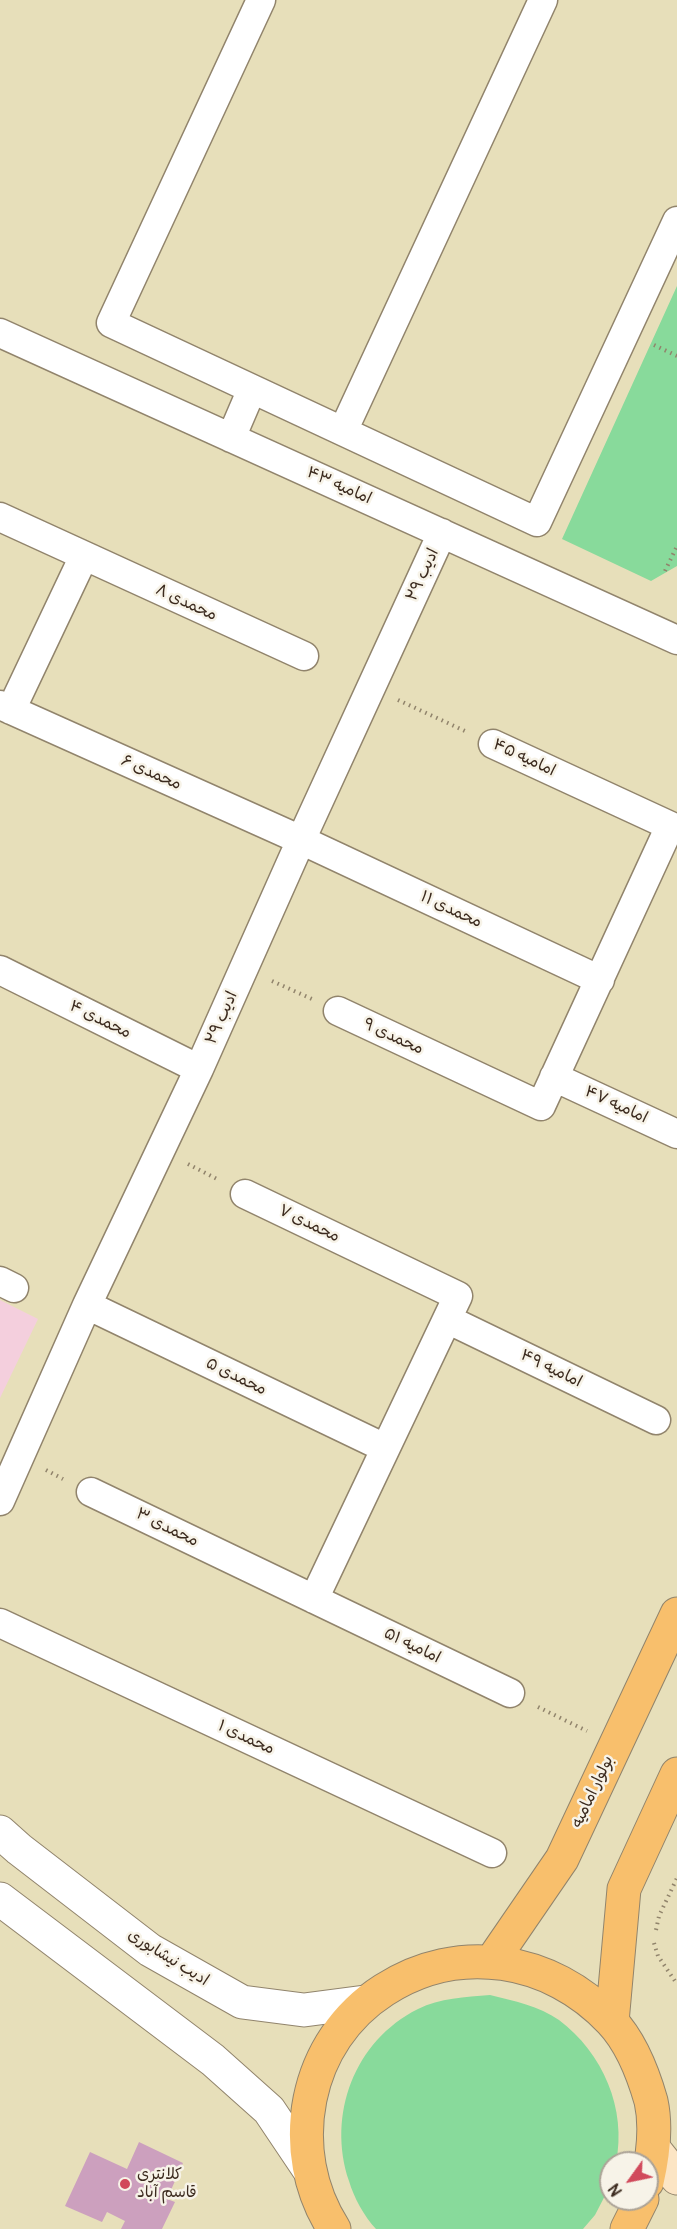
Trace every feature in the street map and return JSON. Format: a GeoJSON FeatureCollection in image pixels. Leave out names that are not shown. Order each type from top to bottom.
{"type":"FeatureCollection","features":[{"type":"Feature","properties":{"kind":"main road","name":"بولوار امامیه"},"geometry":{"type":"LineString","coordinates":[[492,1961],[562,1859],[677,1614]]}},
{"type":"Feature","properties":{"kind":"main road"},"geometry":{"type":"LineString","coordinates":[[612,2022],[624,1889],[677,1774]]}},
{"type":"Feature","properties":{"kind":"main road"},"geometry":{"type":"LineString","coordinates":[[326,2223],[308,2168],[305,2122],[314,2077],[335,2036],[365,2002],[403,1978],[447,1963],[492,1961],[537,1971],[578,1991],[612,2022],[637,2060],[651,2103],[654,2149],[677,2178]]}},
{"type":"Feature","properties":{"kind":"main road"},"geometry":{"type":"LineString","coordinates":[[627,2229],[636,2211]]}},
{"type":"Feature","properties":{"kind":"street"},"geometry":{"type":"LineString","coordinates":[[261,0],[111,323],[537,522],[677,221]]}},
{"type":"Feature","properties":{"kind":"street"},"geometry":{"type":"LineString","coordinates":[[343,431],[543,0]]}},
{"type":"Feature","properties":{"kind":"street","name":"امامیه ۴۳"},"geometry":{"type":"LineString","coordinates":[[0,333],[677,640]]}},
{"type":"Feature","properties":{"kind":"street"},"geometry":{"type":"LineString","coordinates":[[231,438],[252,389]]}},
{"type":"Feature","properties":{"kind":"street","name":"محمدی ۸"},"geometry":{"type":"LineString","coordinates":[[0,517],[304,657]]}},
{"type":"Feature","properties":{"kind":"street","name":"ادیب ۲۹"},"geometry":{"type":"LineString","coordinates":[[0,1501],[87,1305],[199,1069],[442,533]]}},
{"type":"Feature","properties":{"kind":"street"},"geometry":{"type":"LineString","coordinates":[[6,708],[84,556]]}},
{"type":"Feature","properties":{"kind":"street"},"geometry":{"type":"LineString","coordinates":[[677,616],[677,635]]}},
{"type":"Feature","properties":{"kind":"street","name":"محمدی ۶"},"geometry":{"type":"LineString","coordinates":[[6,708],[301,840]]}},
{"type":"Feature","properties":{"kind":"street","name":"امامیه ۴۵"},"geometry":{"type":"LineString","coordinates":[[493,744],[674,828]]}},
{"type":"Feature","properties":{"kind":"street"},"geometry":{"type":"LineString","coordinates":[[555,1077],[674,828]]}},
{"type":"Feature","properties":{"kind":"street","name":"محمدی ۱۱"},"geometry":{"type":"LineString","coordinates":[[301,840],[600,980]]}},
{"type":"Feature","properties":{"kind":"street","name":"محمدی ۴"},"geometry":{"type":"LineString","coordinates":[[0,970],[199,1069]]}},
{"type":"Feature","properties":{"kind":"street","name":"محمدی ۹"},"geometry":{"type":"LineString","coordinates":[[338,1011],[541,1106],[555,1077]]}},
{"type":"Feature","properties":{"kind":"street","name":"امامیه ۴۷"},"geometry":{"type":"LineString","coordinates":[[555,1077],[677,1134]]}},
{"type":"Feature","properties":{"kind":"street","name":"محمدی ۷"},"geometry":{"type":"LineString","coordinates":[[244,1194],[452,1308]]}},
{"type":"Feature","properties":{"kind":"street","name":"محمدی ۵"},"geometry":{"type":"LineString","coordinates":[[87,1305],[385,1448]]}},
{"type":"Feature","properties":{"kind":"street"},"geometry":{"type":"LineString","coordinates":[[314,1599],[452,1308]]}},
{"type":"Feature","properties":{"kind":"street","name":"امامیه ۴۹"},"geometry":{"type":"LineString","coordinates":[[452,1308],[656,1420]]}},
{"type":"Feature","properties":{"kind":"street","name":"محمدی ۳"},"geometry":{"type":"LineString","coordinates":[[91,1492],[314,1599]]}},
{"type":"Feature","properties":{"kind":"street","name":"امامیه ۵۱"},"geometry":{"type":"LineString","coordinates":[[314,1599],[510,1693]]}},
{"type":"Feature","properties":{"kind":"street","name":"محمدی ۱"},"geometry":{"type":"LineString","coordinates":[[0,1623],[492,1853]]}},
{"type":"Feature","properties":{"kind":"street","name":"ادیب نیشابوری"},"geometry":{"type":"LineString","coordinates":[[0,1832],[150,1950],[242,2002],[304,2010],[365,2002]]}},
{"type":"Feature","properties":{"kind":"street"},"geometry":{"type":"LineString","coordinates":[[0,1899],[213,2060],[269,2110],[308,2168]]}},
{"type":"Feature","properties":{"kind":"path"},"geometry":{"type":"LineString","coordinates":[[651,343],[677,356]]}},
{"type":"Feature","properties":{"kind":"path"},"geometry":{"type":"LineString","coordinates":[[665,571],[677,546]]}},
{"type":"Feature","properties":{"kind":"path","name":"امامیه ۴۵"},"geometry":{"type":"LineString","coordinates":[[371,687],[493,744]]}},
{"type":"Feature","properties":{"kind":"path"},"geometry":{"type":"LineString","coordinates":[[244,968],[338,1011]]}},
{"type":"Feature","properties":{"kind":"path"},"geometry":{"type":"LineString","coordinates":[[161,1150],[244,1194]]}},
{"type":"Feature","properties":{"kind":"path"},"geometry":{"type":"LineString","coordinates":[[20,1458],[91,1492]]}},
{"type":"Feature","properties":{"kind":"path"},"geometry":{"type":"LineString","coordinates":[[510,1693],[615,1745]]}},
{"type":"Feature","properties":{"kind":"path"},"geometry":{"type":"LineString","coordinates":[[656,1932],[659,1916],[677,1878]]}},
{"type":"Feature","properties":{"kind":"path"},"geometry":{"type":"LineString","coordinates":[[654,1940],[658,1956],[677,1984]]}},
{"type":"Feature","properties":{"kind":"shaded area"},"geometry":{"type":"Polygon","coordinates":[[[0,1300],[38,1319],[0,1398],[0,1300]]]}},
{"type":"Feature","properties":{"kind":"green space"},"geometry":{"type":"Polygon","coordinates":[[[677,286],[677,566],[651,581],[562,539],[677,286]]]}},
{"type":"Feature","properties":{"kind":"green space"},"geometry":{"type":"Polygon","coordinates":[[[490,1995],[551,2015],[575,2033],[599,2066],[614,2103],[619,2143],[618,2151],[599,2151],[599,2207],[583,2229],[376,2229],[364,2213],[349,2181],[343,2156],[344,2106],[351,2082],[362,2060],[377,2040],[396,2023],[418,2009],[435,2002],[490,1995]]]}},
{"type":"Feature","properties":{"kind":"building","name":"کلانتری قاسم آباد"},"geometry":{"type":"Polygon","coordinates":[[[139,2142],[183,2163],[167,2199],[175,2202],[162,2229],[121,2229],[125,2221],[107,2212],[102,2222],[65,2206],[90,2152],[127,2169],[139,2142]]]}},
{"type":"Feature","properties":{"kind":"place","name":"کلانتری قاسم آباد"},"geometry":{"type":"Point","coordinates":[125,2184]}}]}
